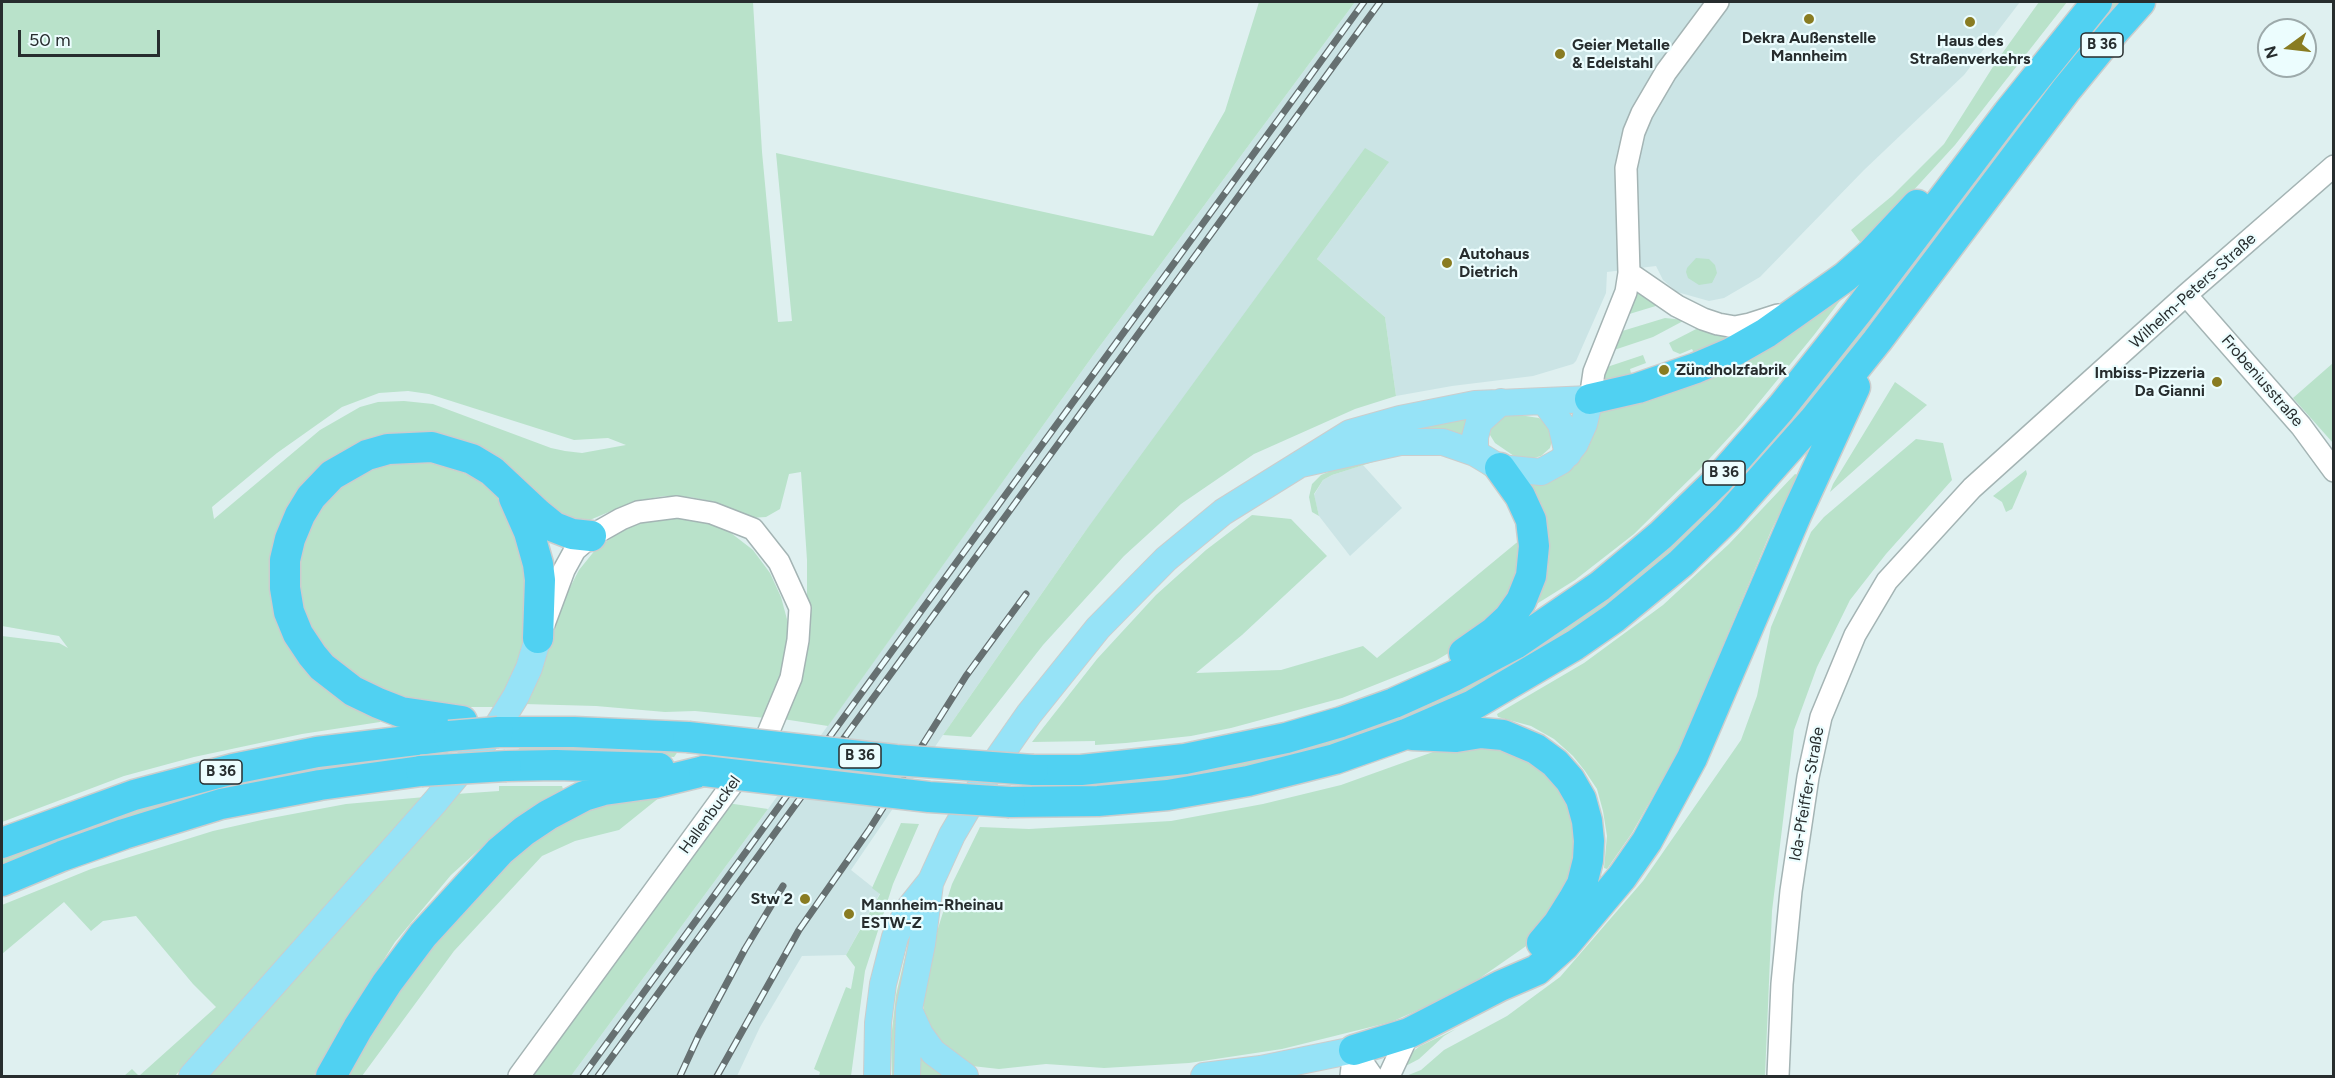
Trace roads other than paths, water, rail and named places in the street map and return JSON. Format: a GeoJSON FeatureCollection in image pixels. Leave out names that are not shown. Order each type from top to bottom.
{"type":"FeatureCollection","features":[{"type":"Feature","properties":{"kind":"highway","name":"B 36"},"geometry":{"type":"LineString","coordinates":[[2,843],[135,795],[241,767],[456,729],[688,737],[941,765],[1082,770],[1136,766],[1234,751],[1330,725],[1394,703],[1454,676],[1515,644],[1600,586],[1661,536],[1717,481],[1781,408],[1858,311],[2097,2]]}},
{"type":"Feature","properties":{"kind":"highway","name":"B 36"},"geometry":{"type":"LineString","coordinates":[[2,881],[124,834],[221,804],[320,785],[421,771],[556,765],[660,775],[704,771],[929,797],[1010,802],[1098,801],[1168,795],[1248,781],[1335,759],[1407,734],[1473,705],[1575,645],[1614,618],[1681,563],[1727,518],[1813,421],[1885,331],[2066,90],[2115,28],[2140,2]]}},
{"type":"Feature","properties":{"kind":"highway"},"geometry":{"type":"LineString","coordinates":[[1573,393],[1638,388],[1731,353],[1807,306],[1838,283],[1898,227],[1923,197],[1977,155]]}},
{"type":"Feature","properties":{"kind":"highway"},"geometry":{"type":"LineString","coordinates":[[1352,1063],[1500,986],[1537,970],[1564,946],[1622,877],[1670,801],[1692,758],[1797,513],[1885,331]]}},
{"type":"Feature","properties":{"kind":"highway"},"geometry":{"type":"LineString","coordinates":[[456,729],[401,712],[353,692],[322,667],[298,634],[289,612],[285,588],[285,560],[290,539],[311,497],[332,475],[367,455],[388,449],[432,447],[472,459],[492,471],[554,527],[572,534],[591,536]]}},
{"type":"Feature","properties":{"kind":"highway"},"geometry":{"type":"LineString","coordinates":[[1394,703],[1494,632],[1521,602],[1531,576],[1534,546],[1531,520],[1520,496],[1488,461]]}},
{"type":"Feature","properties":{"kind":"highway"},"geometry":{"type":"LineString","coordinates":[[510,489],[529,532],[538,564],[540,580],[538,638]]}},
{"type":"Feature","properties":{"kind":"highway"},"geometry":{"type":"LineString","coordinates":[[1407,734],[1456,737],[1481,733],[1503,735],[1520,740],[1555,763],[1570,780],[1581,799],[1590,841],[1581,884],[1567,912],[1548,937],[1500,986]]}},
{"type":"Feature","properties":{"kind":"highway"},"geometry":{"type":"LineString","coordinates":[[331,1077],[370,1010],[415,945],[461,891],[500,851],[548,815],[584,796],[660,775]]}},
{"type":"Feature","properties":{"kind":"main road"},"geometry":{"type":"LineString","coordinates":[[877,1075],[878,1023],[883,984],[895,937],[907,911],[931,881],[952,835],[992,767],[1029,714],[1098,628],[1167,559],[1223,512],[1350,433],[1453,407],[1573,393]]}},
{"type":"Feature","properties":{"kind":"main road"},"geometry":{"type":"LineString","coordinates":[[1301,464],[1400,442],[1443,442],[1488,461],[1541,472],[1553,467],[1568,454],[1580,435],[1573,393]]}},
{"type":"Feature","properties":{"kind":"main road"},"geometry":{"type":"LineString","coordinates":[[1568,454],[1562,424],[1573,393]]}},
{"type":"Feature","properties":{"kind":"main road"},"geometry":{"type":"LineString","coordinates":[[1488,461],[1475,437],[1479,422],[1501,402]]}},
{"type":"Feature","properties":{"kind":"main road"},"geometry":{"type":"LineString","coordinates":[[192,1077],[428,810],[498,725],[516,696],[529,668],[538,638]]}},
{"type":"Feature","properties":{"kind":"main road"},"geometry":{"type":"LineString","coordinates":[[907,1077],[909,1009],[922,944],[931,881]]}},
{"type":"Feature","properties":{"kind":"main road"},"geometry":{"type":"LineString","coordinates":[[909,1009],[920,1034],[933,1052],[966,1077]]}},
{"type":"Feature","properties":{"kind":"main road"},"geometry":{"type":"LineString","coordinates":[[1204,1077],[1269,1073],[1352,1063]]}},
{"type":"Feature","properties":{"kind":"street"},"geometry":{"type":"LineString","coordinates":[[1573,393],[1626,292],[1629,273],[1626,168],[1634,132],[1642,113],[1666,72],[1718,2]]}},
{"type":"Feature","properties":{"kind":"street","name":"Wilhelm-Peters-Straße"},"geometry":{"type":"LineString","coordinates":[[1972,488],[2186,295],[2334,166]]}},
{"type":"Feature","properties":{"kind":"street"},"geometry":{"type":"LineString","coordinates":[[1629,273],[1677,306],[1703,320],[1718,324],[1735,327],[1750,324],[1807,306]]}},
{"type":"Feature","properties":{"kind":"street","name":"Frobeniusstraße"},"geometry":{"type":"LineString","coordinates":[[2186,295],[2301,426],[2334,471]]}},
{"type":"Feature","properties":{"kind":"street","name":"Ida-Pfeiffer-Straße"},"geometry":{"type":"LineString","coordinates":[[1778,1077],[1782,984],[1791,891],[1808,777],[1821,717],[1855,635],[1887,581],[1972,488]]}},
{"type":"Feature","properties":{"kind":"street","name":"Hallenbuckel"},"geometry":{"type":"LineString","coordinates":[[519,1077],[766,738],[791,678],[798,640],[800,608],[779,562],[753,530],[712,513],[677,507],[638,512],[591,536]]}},
{"type":"Feature","properties":{"kind":"street"},"geometry":{"type":"LineString","coordinates":[[538,638],[564,570],[575,550],[591,536]]}},
{"type":"Feature","properties":{"kind":"street"},"geometry":{"type":"LineString","coordinates":[[1389,1077],[1409,1033]]}},
{"type":"Feature","properties":{"kind":"street"},"geometry":{"type":"LineString","coordinates":[[1352,1063],[1372,1077]]}},
{"type":"Feature","properties":{"kind":"railway"},"geometry":{"type":"LineString","coordinates":[[583,1076],[1364,2]]}},
{"type":"Feature","properties":{"kind":"railway"},"geometry":{"type":"LineString","coordinates":[[598,1076],[1380,2]]}},
{"type":"Feature","properties":{"kind":"railway"},"geometry":{"type":"LineString","coordinates":[[717,1076],[799,930],[869,830],[966,676],[1026,594]]}},
{"type":"Feature","properties":{"kind":"railway"},"geometry":{"type":"LineString","coordinates":[[680,1076],[745,949],[783,886]]}},
{"type":"Feature","properties":{"kind":"place","name":"Dekra Außenstelle Mannheim"},"geometry":{"type":"Point","coordinates":[1809,19]}},
{"type":"Feature","properties":{"kind":"place","name":"Haus des Straßenverkehrs"},"geometry":{"type":"Point","coordinates":[1970,22]}},
{"type":"Feature","properties":{"kind":"place","name":"Geier Metalle & Edelstahl"},"geometry":{"type":"Point","coordinates":[1560,54]}},
{"type":"Feature","properties":{"kind":"place","name":"Autohaus Dietrich"},"geometry":{"type":"Point","coordinates":[1447,263]}},
{"type":"Feature","properties":{"kind":"place","name":"Zündholzfabrik"},"geometry":{"type":"Point","coordinates":[1664,370]}},
{"type":"Feature","properties":{"kind":"place","name":"Imbiss-Pizzeria Da Gianni"},"geometry":{"type":"Point","coordinates":[2217,382]}},
{"type":"Feature","properties":{"kind":"place","name":"Stw 2"},"geometry":{"type":"Point","coordinates":[805,899]}},
{"type":"Feature","properties":{"kind":"place","name":"Mannheim-Rheinau ESTW-Z"},"geometry":{"type":"Point","coordinates":[849,914]}}]}
